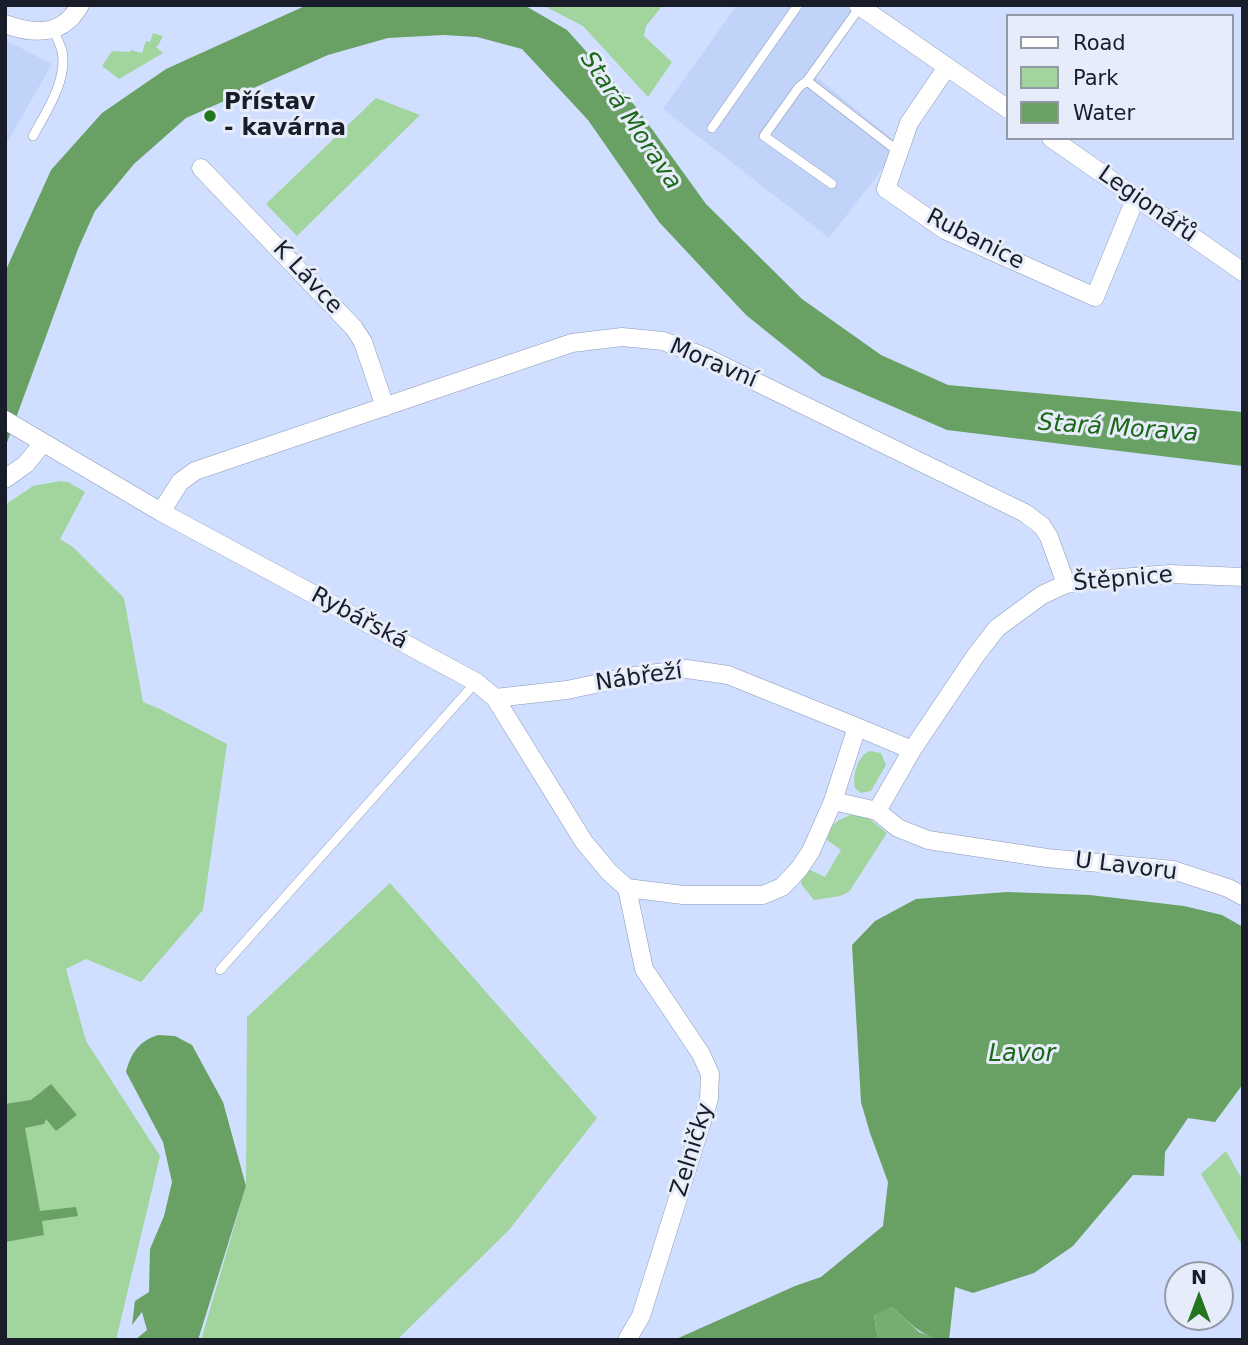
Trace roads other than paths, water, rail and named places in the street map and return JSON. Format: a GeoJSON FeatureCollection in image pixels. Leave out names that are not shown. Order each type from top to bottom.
{"type":"FeatureCollection","features":[{"type":"Feature","properties":{"kind":"street"},"geometry":{"type":"LineString","coordinates":[[5,24],[39,33],[54,30],[65,24],[80,5]]}},
{"type":"Feature","properties":{"kind":"street"},"geometry":{"type":"LineString","coordinates":[[859,6],[1006,108]]}},
{"type":"Feature","properties":{"kind":"street","name":"Rubanice"},"geometry":{"type":"LineString","coordinates":[[947,67],[909,123],[886,189],[946,230],[1095,297],[1136,197]]}},
{"type":"Feature","properties":{"kind":"street","name":"Legionářů"},"geometry":{"type":"LineString","coordinates":[[1054,140],[1243,272]]}},
{"type":"Feature","properties":{"kind":"street","name":"K Lávce"},"geometry":{"type":"LineString","coordinates":[[201,168],[354,328],[363,342],[385,407]]}},
{"type":"Feature","properties":{"kind":"street","name":"Moravní"},"geometry":{"type":"LineString","coordinates":[[161,512],[180,482],[195,471],[572,343],[622,337],[663,341],[705,358],[1025,513],[1042,526],[1049,537],[1066,584]]}},
{"type":"Feature","properties":{"kind":"street","name":"Rybářská"},"geometry":{"type":"LineString","coordinates":[[12,424],[161,512],[476,682],[495,698],[584,842],[609,872],[627,888]]}},
{"type":"Feature","properties":{"kind":"street"},"geometry":{"type":"LineString","coordinates":[[5,479],[26,464],[43,443]]}},
{"type":"Feature","properties":{"kind":"street","name":"Štěpnice"},"geometry":{"type":"LineString","coordinates":[[912,750],[997,628],[1042,595],[1066,584],[1170,574],[1243,577]]}},
{"type":"Feature","properties":{"kind":"street","name":"Nábřeží"},"geometry":{"type":"LineString","coordinates":[[495,698],[567,690],[628,677],[687,669],[728,675],[912,750]]}},
{"type":"Feature","properties":{"kind":"street"},"geometry":{"type":"LineString","coordinates":[[627,888],[683,895],[763,895],[782,887],[811,851],[834,801],[857,727]]}},
{"type":"Feature","properties":{"kind":"street"},"geometry":{"type":"LineString","coordinates":[[834,801],[877,810],[912,750]]}},
{"type":"Feature","properties":{"kind":"street","name":"U Lavoru"},"geometry":{"type":"LineString","coordinates":[[877,810],[898,828],[928,840],[1047,858],[1172,870],[1228,888],[1243,896]]}},
{"type":"Feature","properties":{"kind":"street","name":"Zelničky"},"geometry":{"type":"LineString","coordinates":[[627,888],[644,969],[701,1054],[710,1074],[711,1085],[709,1099],[641,1316],[627,1340]]}},
{"type":"Feature","properties":{"kind":"lane"},"geometry":{"type":"LineString","coordinates":[[712,128],[798,5]]}},
{"type":"Feature","properties":{"kind":"lane"},"geometry":{"type":"LineString","coordinates":[[832,184],[764,136],[799,87],[807,81],[859,6]]}},
{"type":"Feature","properties":{"kind":"lane"},"geometry":{"type":"LineString","coordinates":[[33,136],[55,94],[62,70],[62,52],[54,30]]}},
{"type":"Feature","properties":{"kind":"lane"},"geometry":{"type":"LineString","coordinates":[[807,81],[899,152]]}},
{"type":"Feature","properties":{"kind":"lane"},"geometry":{"type":"LineString","coordinates":[[220,970],[476,682]]}},
{"type":"Feature","properties":{"kind":"water","name":"Stará Morava"},"geometry":{"type":"Polygon","coordinates":[[[307,5],[524,5],[567,30],[636,107],[706,204],[802,299],[881,355],[948,385],[1243,412],[1243,466],[947,430],[822,376],[746,315],[659,222],[588,120],[522,49],[477,37],[444,35],[388,38],[328,55],[186,118],[134,164],[95,211],[78,249],[5,448],[5,272],[51,170],[102,113],[166,69],[307,5]]]}},
{"type":"Feature","properties":{"kind":"water","name":"Lavor"},"geometry":{"type":"Polygon","coordinates":[[[1007,892],[1090,895],[1184,906],[1222,915],[1243,927],[1243,1084],[1215,1122],[1188,1118],[1165,1152],[1164,1176],[1133,1175],[1073,1246],[1034,1273],[973,1293],[955,1287],[949,1340],[924,1334],[892,1307],[874,1315],[878,1340],[674,1340],[821,1277],[883,1226],[888,1182],[861,1102],[852,945],[875,921],[916,899],[1007,892]]]}},
{"type":"Feature","properties":{"kind":"water"},"geometry":{"type":"Polygon","coordinates":[[[158,1035],[175,1036],[192,1045],[223,1102],[246,1186],[198,1340],[135,1340],[147,1330],[142,1312],[132,1325],[135,1301],[149,1292],[150,1249],[164,1216],[172,1182],[163,1142],[126,1072],[137,1049],[158,1035]]]}},
{"type":"Feature","properties":{"kind":"water"},"geometry":{"type":"Polygon","coordinates":[[[51,1084],[77,1115],[56,1131],[46,1119],[44,1124],[25,1128],[40,1211],[76,1207],[78,1216],[42,1221],[44,1235],[5,1242],[5,1104],[31,1100],[51,1084]]]}},
{"type":"Feature","properties":{"kind":"place","name":"Přístav - kavárna"},"geometry":{"type":"Point","coordinates":[210,116]}}]}
